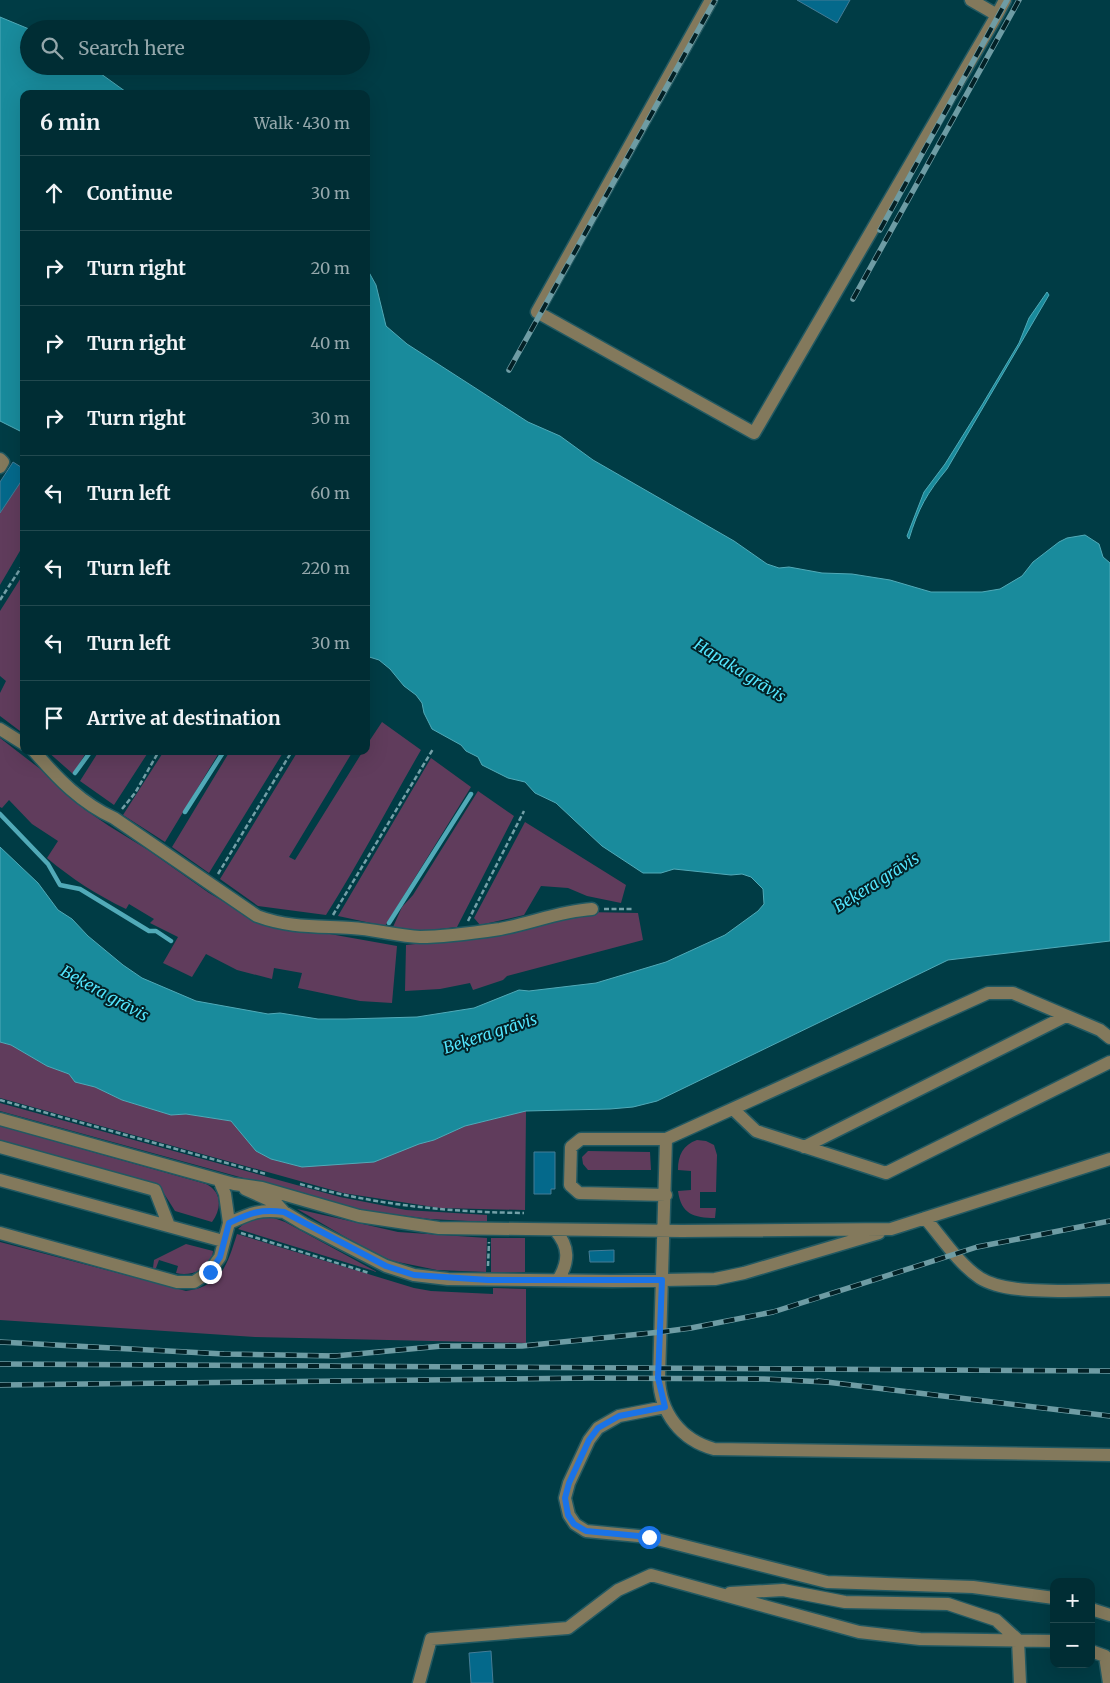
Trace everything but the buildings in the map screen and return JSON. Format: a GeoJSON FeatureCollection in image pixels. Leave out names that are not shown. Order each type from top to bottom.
{"type":"FeatureCollection","features":[{"type":"Feature","properties":{"kind":"street"},"geometry":{"type":"LineString","coordinates":[[711,0],[537,312],[754,434],[1005,0]]}},
{"type":"Feature","properties":{"kind":"street"},"geometry":{"type":"LineString","coordinates":[[971,0],[997,15]]}},
{"type":"Feature","properties":{"kind":"street"},"geometry":{"type":"LineString","coordinates":[[0,460],[3,462],[0,467]]}},
{"type":"Feature","properties":{"kind":"street"},"geometry":{"type":"LineString","coordinates":[[0,729],[20,742]]}},
{"type":"Feature","properties":{"kind":"street"},"geometry":{"type":"LineString","coordinates":[[37,755],[59,780],[100,812],[114,818],[258,916],[276,923],[298,927],[352,928],[418,937],[461,934],[532,923],[567,910],[592,909]]}},
{"type":"Feature","properties":{"kind":"street"},"geometry":{"type":"LineString","coordinates":[[666,1195],[579,1192],[570,1185],[571,1147],[581,1139],[666,1139],[988,993],[1013,993],[1100,1030],[1110,1038]]}},
{"type":"Feature","properties":{"kind":"street"},"geometry":{"type":"LineString","coordinates":[[804,1147],[1066,1016]]}},
{"type":"Feature","properties":{"kind":"street"},"geometry":{"type":"LineString","coordinates":[[733,1109],[756,1131],[886,1173],[1110,1062]]}},
{"type":"Feature","properties":{"kind":"street"},"geometry":{"type":"LineString","coordinates":[[0,1119],[234,1184],[262,1188],[360,1216],[394,1223],[439,1228],[489,1230],[891,1229]]}},
{"type":"Feature","properties":{"kind":"street"},"geometry":{"type":"LineString","coordinates":[[666,1139],[666,1195],[658,1378],[665,1407],[674,1424],[686,1437],[702,1446],[714,1449],[1110,1455]]}},
{"type":"Feature","properties":{"kind":"street"},"geometry":{"type":"LineString","coordinates":[[0,1146],[155,1190],[169,1226]]}},
{"type":"Feature","properties":{"kind":"street"},"geometry":{"type":"LineString","coordinates":[[234,1184],[276,1203],[284,1212],[386,1266],[414,1275],[488,1280],[624,1281],[714,1279],[744,1273],[891,1229],[1110,1159]]}},
{"type":"Feature","properties":{"kind":"street"},"geometry":{"type":"LineString","coordinates":[[0,1180],[223,1241]]}},
{"type":"Feature","properties":{"kind":"street"},"geometry":{"type":"LineString","coordinates":[[0,1232],[177,1282],[194,1282],[210,1272],[220,1257],[229,1223],[225,1194],[219,1180]]}},
{"type":"Feature","properties":{"kind":"street"},"geometry":{"type":"LineString","coordinates":[[229,1223],[249,1212],[284,1212]]}},
{"type":"Feature","properties":{"kind":"street"},"geometry":{"type":"LineString","coordinates":[[925,1218],[973,1272],[995,1286],[1017,1289],[1110,1290]]}},
{"type":"Feature","properties":{"kind":"street"},"geometry":{"type":"LineString","coordinates":[[555,1230],[566,1244],[565,1269],[558,1280]]}},
{"type":"Feature","properties":{"kind":"street"},"geometry":{"type":"LineString","coordinates":[[665,1407],[613,1418],[594,1434],[566,1493],[567,1511],[578,1527],[590,1533],[622,1533],[649,1537],[827,1582],[973,1587],[1050,1597]]}},
{"type":"Feature","properties":{"kind":"street"},"geometry":{"type":"LineString","coordinates":[[419,1683],[431,1639],[568,1628],[618,1590],[651,1575],[859,1632],[920,1639],[1050,1641]]}},
{"type":"Feature","properties":{"kind":"street"},"geometry":{"type":"LineString","coordinates":[[720,1594],[783,1590],[845,1602],[948,1604],[996,1620],[1018,1640],[1020,1683]]}},
{"type":"Feature","properties":{"kind":"street"},"geometry":{"type":"LineString","coordinates":[[1095,1610],[1110,1615]]}},
{"type":"Feature","properties":{"kind":"street"},"geometry":{"type":"LineString","coordinates":[[1095,1653],[1108,1659],[1109,1683]]}},
{"type":"Feature","properties":{"kind":"path"},"geometry":{"type":"LineString","coordinates":[[0,600],[20,570]]}},
{"type":"Feature","properties":{"kind":"path"},"geometry":{"type":"LineString","coordinates":[[328,928],[333,915],[433,749]]}},
{"type":"Feature","properties":{"kind":"path"},"geometry":{"type":"LineString","coordinates":[[114,818],[135,792],[157,755]]}},
{"type":"Feature","properties":{"kind":"path"},"geometry":{"type":"LineString","coordinates":[[212,884],[290,755]]}},
{"type":"Feature","properties":{"kind":"path"},"geometry":{"type":"LineString","coordinates":[[461,934],[524,811]]}},
{"type":"Feature","properties":{"kind":"path"},"geometry":{"type":"LineString","coordinates":[[592,909],[632,909]]}},
{"type":"Feature","properties":{"kind":"path"},"geometry":{"type":"LineString","coordinates":[[0,1100],[269,1175]]}},
{"type":"Feature","properties":{"kind":"path"},"geometry":{"type":"LineString","coordinates":[[296,1183],[343,1195],[437,1211],[524,1213]]}},
{"type":"Feature","properties":{"kind":"path"},"geometry":{"type":"LineString","coordinates":[[488,1280],[489,1230]]}},
{"type":"Feature","properties":{"kind":"shaded area"},"geometry":{"type":"Polygon","coordinates":[[[20,483],[20,551],[0,585],[0,513],[20,483]]]}},
{"type":"Feature","properties":{"kind":"shaded area"},"geometry":{"type":"Polygon","coordinates":[[[20,579],[20,731],[0,716],[0,693],[6,681],[0,676],[0,611],[20,579]]]}},
{"type":"Feature","properties":{"kind":"shaded area"},"geometry":{"type":"Polygon","coordinates":[[[382,722],[421,750],[363,854],[326,915],[258,906],[220,879],[296,755],[351,755],[289,857],[295,860],[361,755],[370,755],[370,740],[382,722]]]}},
{"type":"Feature","properties":{"kind":"shaded area"},"geometry":{"type":"Polygon","coordinates":[[[0,738],[61,785],[84,809],[148,850],[209,893],[257,921],[397,946],[392,1003],[360,1001],[298,988],[302,973],[274,968],[272,979],[237,970],[206,954],[192,977],[163,963],[178,937],[150,923],[154,919],[129,904],[126,909],[75,880],[47,858],[58,841],[32,824],[9,800],[2,808],[0,807],[0,738]]]}},
{"type":"Feature","properties":{"kind":"shaded area"},"geometry":{"type":"Polygon","coordinates":[[[52,755],[85,755],[73,774],[52,755]]]}},
{"type":"Feature","properties":{"kind":"shaded area"},"geometry":{"type":"Polygon","coordinates":[[[96,755],[146,755],[114,805],[80,781],[96,755]]]}},
{"type":"Feature","properties":{"kind":"shaded area"},"geometry":{"type":"Polygon","coordinates":[[[161,755],[218,755],[165,842],[123,815],[161,755]]]}},
{"type":"Feature","properties":{"kind":"shaded area"},"geometry":{"type":"Polygon","coordinates":[[[228,755],[282,755],[209,873],[172,847],[228,755]]]}},
{"type":"Feature","properties":{"kind":"shaded area"},"geometry":{"type":"Polygon","coordinates":[[[431,758],[471,787],[385,926],[338,916],[431,758]]]}},
{"type":"Feature","properties":{"kind":"shaded area"},"geometry":{"type":"Polygon","coordinates":[[[478,791],[514,816],[457,927],[422,931],[393,927],[402,907],[413,895],[478,791]]]}},
{"type":"Feature","properties":{"kind":"shaded area"},"geometry":{"type":"Polygon","coordinates":[[[525,822],[626,885],[621,903],[587,896],[568,888],[541,886],[524,915],[480,925],[474,918],[525,822]]]}},
{"type":"Feature","properties":{"kind":"shaded area"},"geometry":{"type":"Polygon","coordinates":[[[585,912],[638,913],[643,940],[507,976],[503,980],[473,990],[470,983],[440,989],[405,991],[406,945],[463,939],[585,912]]]}},
{"type":"Feature","properties":{"kind":"shaded area"},"geometry":{"type":"Polygon","coordinates":[[[0,1042],[11,1045],[47,1066],[69,1074],[75,1082],[95,1087],[122,1100],[171,1115],[186,1114],[231,1121],[256,1151],[271,1159],[302,1167],[434,1140],[465,1126],[526,1111],[525,1210],[440,1208],[343,1193],[0,1098],[0,1042]]]}},
{"type":"Feature","properties":{"kind":"shaded area"},"geometry":{"type":"Polygon","coordinates":[[[0,1103],[340,1197],[406,1210],[487,1215],[487,1222],[430,1219],[360,1210],[0,1111],[0,1103]]]}},
{"type":"Feature","properties":{"kind":"shaded area"},"geometry":{"type":"Polygon","coordinates":[[[0,1126],[206,1184],[218,1196],[218,1211],[212,1222],[175,1211],[158,1184],[0,1140],[0,1126]]]}},
{"type":"Feature","properties":{"kind":"shaded area"},"geometry":{"type":"Polygon","coordinates":[[[697,1140],[706,1141],[714,1145],[717,1155],[716,1192],[700,1192],[700,1208],[716,1208],[715,1218],[695,1216],[685,1210],[678,1191],[691,1190],[691,1171],[678,1170],[679,1160],[682,1151],[697,1140]]]}},
{"type":"Feature","properties":{"kind":"shaded area"},"geometry":{"type":"Polygon","coordinates":[[[588,1151],[650,1152],[651,1170],[588,1170],[583,1164],[582,1157],[588,1151]]]}},
{"type":"Feature","properties":{"kind":"shaded area"},"geometry":{"type":"Polygon","coordinates":[[[297,1209],[398,1232],[487,1238],[486,1272],[437,1270],[393,1261],[373,1253],[297,1209]]]}},
{"type":"Feature","properties":{"kind":"shaded area"},"geometry":{"type":"Polygon","coordinates":[[[259,1217],[271,1217],[285,1222],[377,1272],[238,1229],[248,1220],[259,1217]]]}},
{"type":"Feature","properties":{"kind":"shaded area"},"geometry":{"type":"Polygon","coordinates":[[[237,1234],[414,1288],[431,1291],[493,1294],[493,1288],[526,1289],[526,1343],[255,1337],[0,1320],[0,1242],[186,1291],[208,1284],[215,1279],[226,1264],[237,1234]]]}},
{"type":"Feature","properties":{"kind":"shaded area"},"geometry":{"type":"Polygon","coordinates":[[[491,1238],[525,1238],[525,1272],[491,1273],[491,1238]]]}},
{"type":"Feature","properties":{"kind":"shaded area"},"geometry":{"type":"Polygon","coordinates":[[[186,1244],[213,1251],[209,1263],[205,1267],[194,1273],[182,1274],[176,1273],[178,1266],[159,1260],[156,1268],[153,1268],[154,1260],[186,1244]]]}},
{"type":"Feature","properties":{"kind":"water"},"geometry":{"type":"Polygon","coordinates":[[[0,17],[20,25],[20,75],[103,75],[123,90],[20,90],[20,431],[0,421],[0,17]]]}},
{"type":"Feature","properties":{"kind":"water"},"geometry":{"type":"Polygon","coordinates":[[[370,274],[376,285],[386,326],[407,344],[528,422],[560,436],[593,460],[734,541],[767,564],[779,568],[789,567],[822,573],[852,574],[890,580],[931,592],[982,592],[1000,589],[1022,576],[1033,562],[1067,538],[1085,535],[1099,544],[1103,557],[1110,563],[1110,941],[948,960],[657,1101],[633,1107],[610,1109],[526,1111],[465,1126],[434,1140],[374,1162],[302,1167],[271,1159],[256,1151],[231,1121],[186,1114],[171,1115],[122,1100],[95,1087],[75,1082],[69,1074],[47,1066],[11,1045],[0,1042],[0,847],[38,883],[58,910],[72,919],[88,936],[123,965],[142,978],[196,1001],[268,1014],[280,1013],[318,1019],[417,1017],[474,1008],[519,990],[529,991],[596,983],[666,962],[725,935],[758,911],[764,904],[763,889],[751,877],[742,874],[731,875],[674,869],[661,873],[643,873],[602,846],[556,803],[535,793],[525,782],[508,778],[482,765],[478,757],[432,729],[424,713],[422,703],[416,695],[404,686],[390,669],[379,660],[370,657],[370,274]]]}},
{"type":"Feature","properties":{"kind":"water"},"geometry":{"type":"Polygon","coordinates":[[[1047,292],[1049,295],[947,469],[924,502],[909,539],[907,536],[924,492],[945,464],[982,405],[1019,343],[1029,318],[1047,292]]]}},
{"type":"Feature","properties":{"kind":"waterway"},"geometry":{"type":"LineString","coordinates":[[75,773],[88,755]]}},
{"type":"Feature","properties":{"kind":"waterway"},"geometry":{"type":"LineString","coordinates":[[185,812],[221,755]]}},
{"type":"Feature","properties":{"kind":"waterway"},"geometry":{"type":"LineString","coordinates":[[389,923],[471,794]]}},
{"type":"Feature","properties":{"kind":"waterway"},"geometry":{"type":"LineString","coordinates":[[0,814],[48,864],[60,885],[80,889],[149,931],[156,931],[171,941]]}},
{"type":"Feature","properties":{"kind":"railway"},"geometry":{"type":"LineString","coordinates":[[509,370],[715,0]]}},
{"type":"Feature","properties":{"kind":"railway"},"geometry":{"type":"LineString","coordinates":[[880,230],[1007,0]]}},
{"type":"Feature","properties":{"kind":"railway"},"geometry":{"type":"LineString","coordinates":[[853,299],[1019,0]]}},
{"type":"Feature","properties":{"kind":"railway"},"geometry":{"type":"LineString","coordinates":[[0,1342],[224,1354],[335,1356],[442,1346],[522,1346],[661,1332],[773,1312],[977,1247],[1110,1221]]}},
{"type":"Feature","properties":{"kind":"railway"},"geometry":{"type":"LineString","coordinates":[[0,1364],[1110,1371]]}},
{"type":"Feature","properties":{"kind":"railway"},"geometry":{"type":"LineString","coordinates":[[0,1385],[591,1378],[764,1379],[825,1382]]}},
{"type":"Feature","properties":{"kind":"railway"},"geometry":{"type":"LineString","coordinates":[[818,1381],[1110,1416]]}},
{"type":"Feature","properties":{"kind":"route"},"geometry":{"type":"LineString","coordinates":[[210,1272],[220,1257],[229,1223],[249,1212],[269,1210],[284,1212],[357,1252],[386,1266],[414,1275],[488,1280],[662,1280],[658,1378],[665,1407],[646,1412],[625,1414],[613,1418],[598,1428],[589,1440],[569,1483],[565,1498],[568,1515],[574,1524],[590,1533],[615,1532],[649,1537]]}},
{"type":"Feature","properties":{"kind":"water label","name":"Hapaka grāvis"},"geometry":{"type":"Point","coordinates":[740,670]}},
{"type":"Feature","properties":{"kind":"water label","name":"Beķera grāvis"},"geometry":{"type":"Point","coordinates":[876,882]}},
{"type":"Feature","properties":{"kind":"water label","name":"Beķera grāvis"},"geometry":{"type":"Point","coordinates":[105,993]}},
{"type":"Feature","properties":{"kind":"water label","name":"Beķera grāvis"},"geometry":{"type":"Point","coordinates":[490,1033]}}]}
